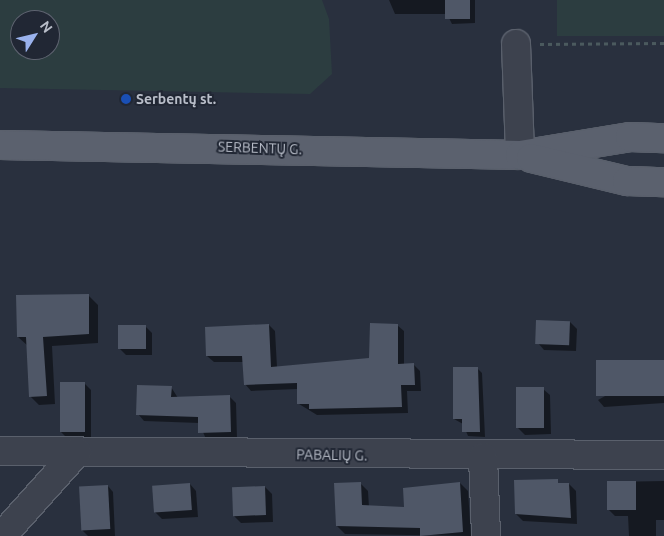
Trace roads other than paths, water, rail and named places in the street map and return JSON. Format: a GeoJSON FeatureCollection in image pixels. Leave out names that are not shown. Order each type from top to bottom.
{"type":"FeatureCollection","features":[{"type":"Feature","properties":{"kind":"main road","name":"SERBENTŲ G."},"geometry":{"type":"LineString","coordinates":[[0,145],[520,155],[630,137],[664,138]]}},
{"type":"Feature","properties":{"kind":"main road","name":"SERBENTŲ G."},"geometry":{"type":"LineString","coordinates":[[520,155],[627,181],[664,182]]}},
{"type":"Feature","properties":{"kind":"street"},"geometry":{"type":"LineString","coordinates":[[516,44],[520,155]]}},
{"type":"Feature","properties":{"kind":"street","name":"PABALIŲ G."},"geometry":{"type":"LineString","coordinates":[[0,451],[483,457],[664,455]]}},
{"type":"Feature","properties":{"kind":"street"},"geometry":{"type":"LineString","coordinates":[[2,536],[77,452]]}},
{"type":"Feature","properties":{"kind":"street"},"geometry":{"type":"LineString","coordinates":[[483,457],[486,536]]}},
{"type":"Feature","properties":{"kind":"place","name":"Serbentų st."},"geometry":{"type":"Point","coordinates":[126,99]}}]}
